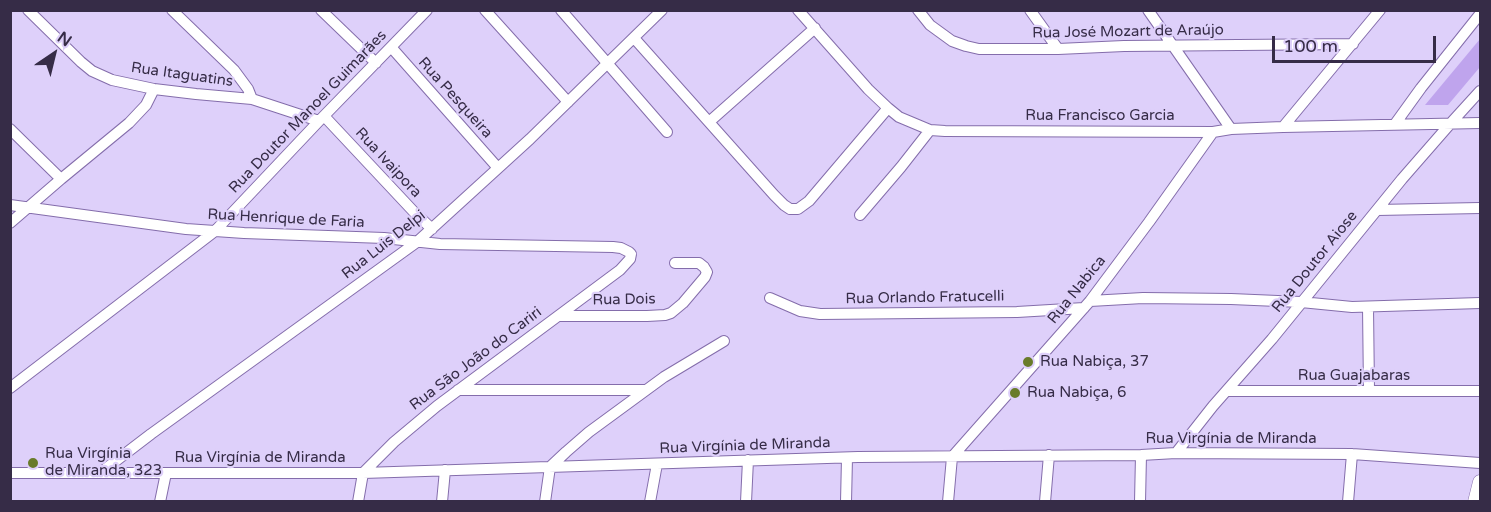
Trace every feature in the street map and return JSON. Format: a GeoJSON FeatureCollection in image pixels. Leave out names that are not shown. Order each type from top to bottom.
{"type":"FeatureCollection","features":[{"type":"Feature","properties":{"kind":"main road"},"geometry":{"type":"LineString","coordinates":[[1475,501],[1480,482]]}},
{"type":"Feature","properties":{"kind":"street","name":"Rua Itaguatins"},"geometry":{"type":"LineString","coordinates":[[28,10],[81,62],[92,71],[112,80],[154,89],[252,99],[322,118]]}},
{"type":"Feature","properties":{"kind":"street"},"geometry":{"type":"LineString","coordinates":[[172,10],[234,70],[248,89],[252,99]]}},
{"type":"Feature","properties":{"kind":"street"},"geometry":{"type":"LineString","coordinates":[[321,10],[376,63]]}},
{"type":"Feature","properties":{"kind":"street","name":"Rua Doutor Manoel Guimarães"},"geometry":{"type":"LineString","coordinates":[[10,388],[215,231],[427,10]]}},
{"type":"Feature","properties":{"kind":"street"},"geometry":{"type":"LineString","coordinates":[[485,10],[568,102]]}},
{"type":"Feature","properties":{"kind":"street"},"geometry":{"type":"LineString","coordinates":[[561,10],[667,132]]}},
{"type":"Feature","properties":{"kind":"street","name":"Rua Luis Delpi"},"geometry":{"type":"LineString","coordinates":[[100,473],[417,242],[530,140],[662,10]]}},
{"type":"Feature","properties":{"kind":"street","name":"Rua Francisco Garcia"},"geometry":{"type":"LineString","coordinates":[[798,10],[868,89],[888,108],[899,117],[930,130],[1213,132],[1283,127],[1480,123]]}},
{"type":"Feature","properties":{"kind":"street","name":"Rua José Mozart de Araújo"},"geometry":{"type":"LineString","coordinates":[[918,10],[930,25],[952,41],[979,49],[1353,44]]}},
{"type":"Feature","properties":{"kind":"street"},"geometry":{"type":"LineString","coordinates":[[1030,10],[1058,49]]}},
{"type":"Feature","properties":{"kind":"street"},"geometry":{"type":"LineString","coordinates":[[1148,10],[1231,129]]}},
{"type":"Feature","properties":{"kind":"street"},"geometry":{"type":"LineString","coordinates":[[1283,127],[1380,10]]}},
{"type":"Feature","properties":{"kind":"street"},"geometry":{"type":"LineString","coordinates":[[1395,124],[1480,14]]}},
{"type":"Feature","properties":{"kind":"street"},"geometry":{"type":"LineString","coordinates":[[709,122],[814,28]]}},
{"type":"Feature","properties":{"kind":"street"},"geometry":{"type":"LineString","coordinates":[[634,38],[784,205],[794,210],[809,201],[888,108]]}},
{"type":"Feature","properties":{"kind":"street","name":"Rua Pesqueira"},"geometry":{"type":"LineString","coordinates":[[391,47],[498,168]]}},
{"type":"Feature","properties":{"kind":"street"},"geometry":{"type":"LineString","coordinates":[[10,223],[139,114],[154,89]]}},
{"type":"Feature","properties":{"kind":"street","name":"Rua Doutor Aiose"},"geometry":{"type":"LineString","coordinates":[[1176,453],[1377,210],[1480,91]]}},
{"type":"Feature","properties":{"kind":"street","name":"Rua Ivaipora"},"geometry":{"type":"LineString","coordinates":[[322,118],[432,229]]}},
{"type":"Feature","properties":{"kind":"street"},"geometry":{"type":"LineString","coordinates":[[10,129],[61,179]]}},
{"type":"Feature","properties":{"kind":"street"},"geometry":{"type":"LineString","coordinates":[[860,215],[930,130]]}},
{"type":"Feature","properties":{"kind":"street","name":"Rua Nabica"},"geometry":{"type":"LineString","coordinates":[[952,457],[1087,304],[1213,132]]}},
{"type":"Feature","properties":{"kind":"street","name":"Rua Henrique de Faria"},"geometry":{"type":"LineString","coordinates":[[10,205],[186,229],[384,238],[440,244],[613,248],[624,249],[631,254]]}},
{"type":"Feature","properties":{"kind":"street"},"geometry":{"type":"LineString","coordinates":[[1377,210],[1480,208]]}},
{"type":"Feature","properties":{"kind":"street","name":"Rua São João do Cariri"},"geometry":{"type":"LineString","coordinates":[[363,473],[394,442],[437,406],[620,270],[628,263],[631,254]]}},
{"type":"Feature","properties":{"kind":"street","name":"Rua Dois"},"geometry":{"type":"LineString","coordinates":[[558,316],[647,316],[671,313],[683,303],[706,274],[704,267],[699,263],[675,263]]}},
{"type":"Feature","properties":{"kind":"street","name":"Rua Orlando Fratucelli"},"geometry":{"type":"LineString","coordinates":[[770,298],[800,311],[820,314],[1017,312],[1143,298],[1301,302],[1352,307],[1480,303]]}},
{"type":"Feature","properties":{"kind":"street"},"geometry":{"type":"LineString","coordinates":[[1368,307],[1369,391]]}},
{"type":"Feature","properties":{"kind":"street"},"geometry":{"type":"LineString","coordinates":[[545,501],[550,467],[589,432],[664,376],[724,341]]}},
{"type":"Feature","properties":{"kind":"street"},"geometry":{"type":"LineString","coordinates":[[458,390],[646,390]]}},
{"type":"Feature","properties":{"kind":"street","name":"Rua Guajabaras"},"geometry":{"type":"LineString","coordinates":[[1227,391],[1480,391]]}},
{"type":"Feature","properties":{"kind":"street","name":"Rua Virgínia de Miranda"},"geometry":{"type":"LineString","coordinates":[[10,473],[363,473],[748,460],[1176,453],[1352,454],[1480,463]]}},
{"type":"Feature","properties":{"kind":"street"},"geometry":{"type":"LineString","coordinates":[[1348,501],[1352,454]]}},
{"type":"Feature","properties":{"kind":"street"},"geometry":{"type":"LineString","coordinates":[[1045,501],[1048,455]]}},
{"type":"Feature","properties":{"kind":"street"},"geometry":{"type":"LineString","coordinates":[[1140,501],[1141,455]]}},
{"type":"Feature","properties":{"kind":"street"},"geometry":{"type":"LineString","coordinates":[[948,501],[952,457]]}},
{"type":"Feature","properties":{"kind":"street"},"geometry":{"type":"LineString","coordinates":[[846,501],[847,458]]}},
{"type":"Feature","properties":{"kind":"street"},"geometry":{"type":"LineString","coordinates":[[746,501],[748,460]]}},
{"type":"Feature","properties":{"kind":"street"},"geometry":{"type":"LineString","coordinates":[[650,501],[657,464]]}},
{"type":"Feature","properties":{"kind":"street"},"geometry":{"type":"LineString","coordinates":[[442,501],[445,470]]}},
{"type":"Feature","properties":{"kind":"street"},"geometry":{"type":"LineString","coordinates":[[160,501],[166,473]]}},
{"type":"Feature","properties":{"kind":"street"},"geometry":{"type":"LineString","coordinates":[[358,501],[363,473]]}},
{"type":"Feature","properties":{"kind":"shaded area"},"geometry":{"type":"Polygon","coordinates":[[[1480,39],[1480,67],[1448,105],[1425,105],[1480,39]]]}},
{"type":"Feature","properties":{"kind":"place","name":"Rua Nabiça, 37"},"geometry":{"type":"Point","coordinates":[1028,362]}},
{"type":"Feature","properties":{"kind":"place","name":"Rua Nabiça, 6"},"geometry":{"type":"Point","coordinates":[1015,393]}},
{"type":"Feature","properties":{"kind":"place","name":"Rua Virgínia de Miranda, 323"},"geometry":{"type":"Point","coordinates":[33,463]}}]}
